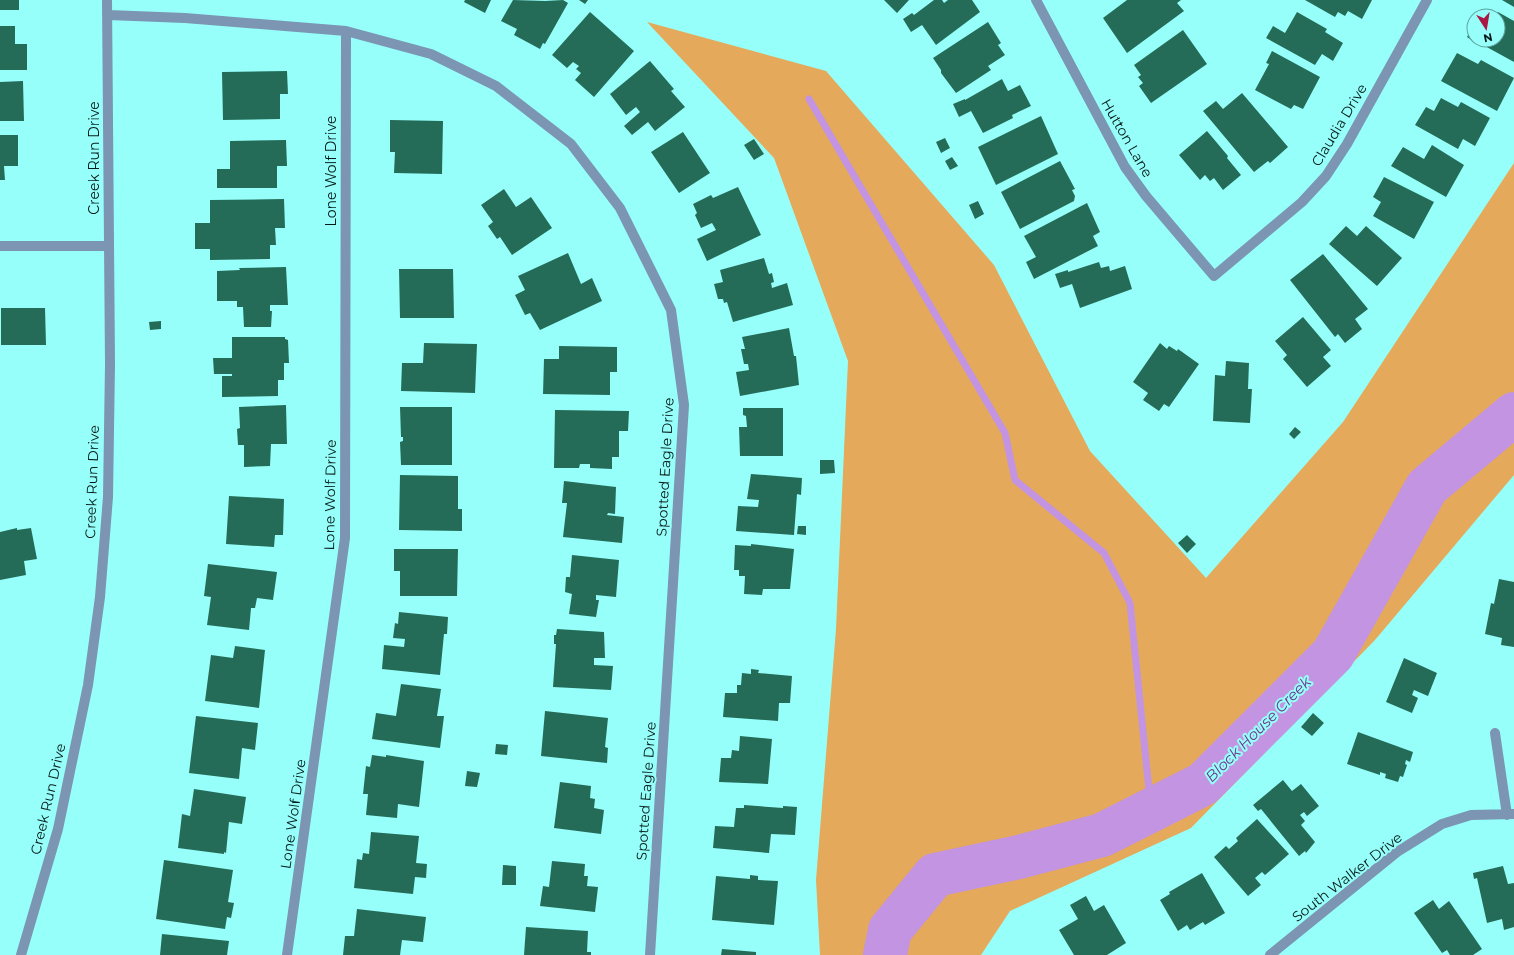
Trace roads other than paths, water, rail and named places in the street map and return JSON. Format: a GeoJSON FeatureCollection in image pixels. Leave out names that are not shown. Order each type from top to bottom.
{"type":"FeatureCollection","features":[{"type":"Feature","properties":{"kind":"street","name":"Creek Run Drive"},"geometry":{"type":"LineString","coordinates":[[21,955],[58,829],[88,685],[100,597],[108,489],[110,364],[107,0]]}},
{"type":"Feature","properties":{"kind":"street","name":"Hutton Lane"},"geometry":{"type":"LineString","coordinates":[[1036,0],[1125,167],[1146,196],[1214,276]]}},
{"type":"Feature","properties":{"kind":"street","name":"Claudia Drive"},"geometry":{"type":"LineString","coordinates":[[1214,276],[1302,202],[1326,176],[1347,144],[1427,0]]}},
{"type":"Feature","properties":{"kind":"street","name":"Spotted Eagle Drive"},"geometry":{"type":"LineString","coordinates":[[108,15],[186,18],[346,31],[431,54],[496,86],[571,144],[620,208],[671,310],[684,405],[650,955]]}},
{"type":"Feature","properties":{"kind":"street","name":"Lone Wolf Drive"},"geometry":{"type":"LineString","coordinates":[[287,955],[345,538],[346,31]]}},
{"type":"Feature","properties":{"kind":"street"},"geometry":{"type":"LineString","coordinates":[[0,246],[108,246]]}},
{"type":"Feature","properties":{"kind":"street"},"geometry":{"type":"LineString","coordinates":[[1495,733],[1510,815]]}},
{"type":"Feature","properties":{"kind":"street","name":"South Walker Drive"},"geometry":{"type":"LineString","coordinates":[[1270,955],[1397,852],[1442,824],[1471,815],[1510,815]]}},
{"type":"Feature","properties":{"kind":"waterway"},"geometry":{"type":"LineString","coordinates":[[809,99],[1005,433],[1015,480],[1104,553],[1130,603],[1151,810]]}},
{"type":"Feature","properties":{"kind":"waterway","name":"Block House Creek"},"geometry":{"type":"LineString","coordinates":[[885,955],[890,930],[935,875],[1019,857],[1102,835],[1203,784],[1333,654],[1427,487],[1514,414]]}}]}
